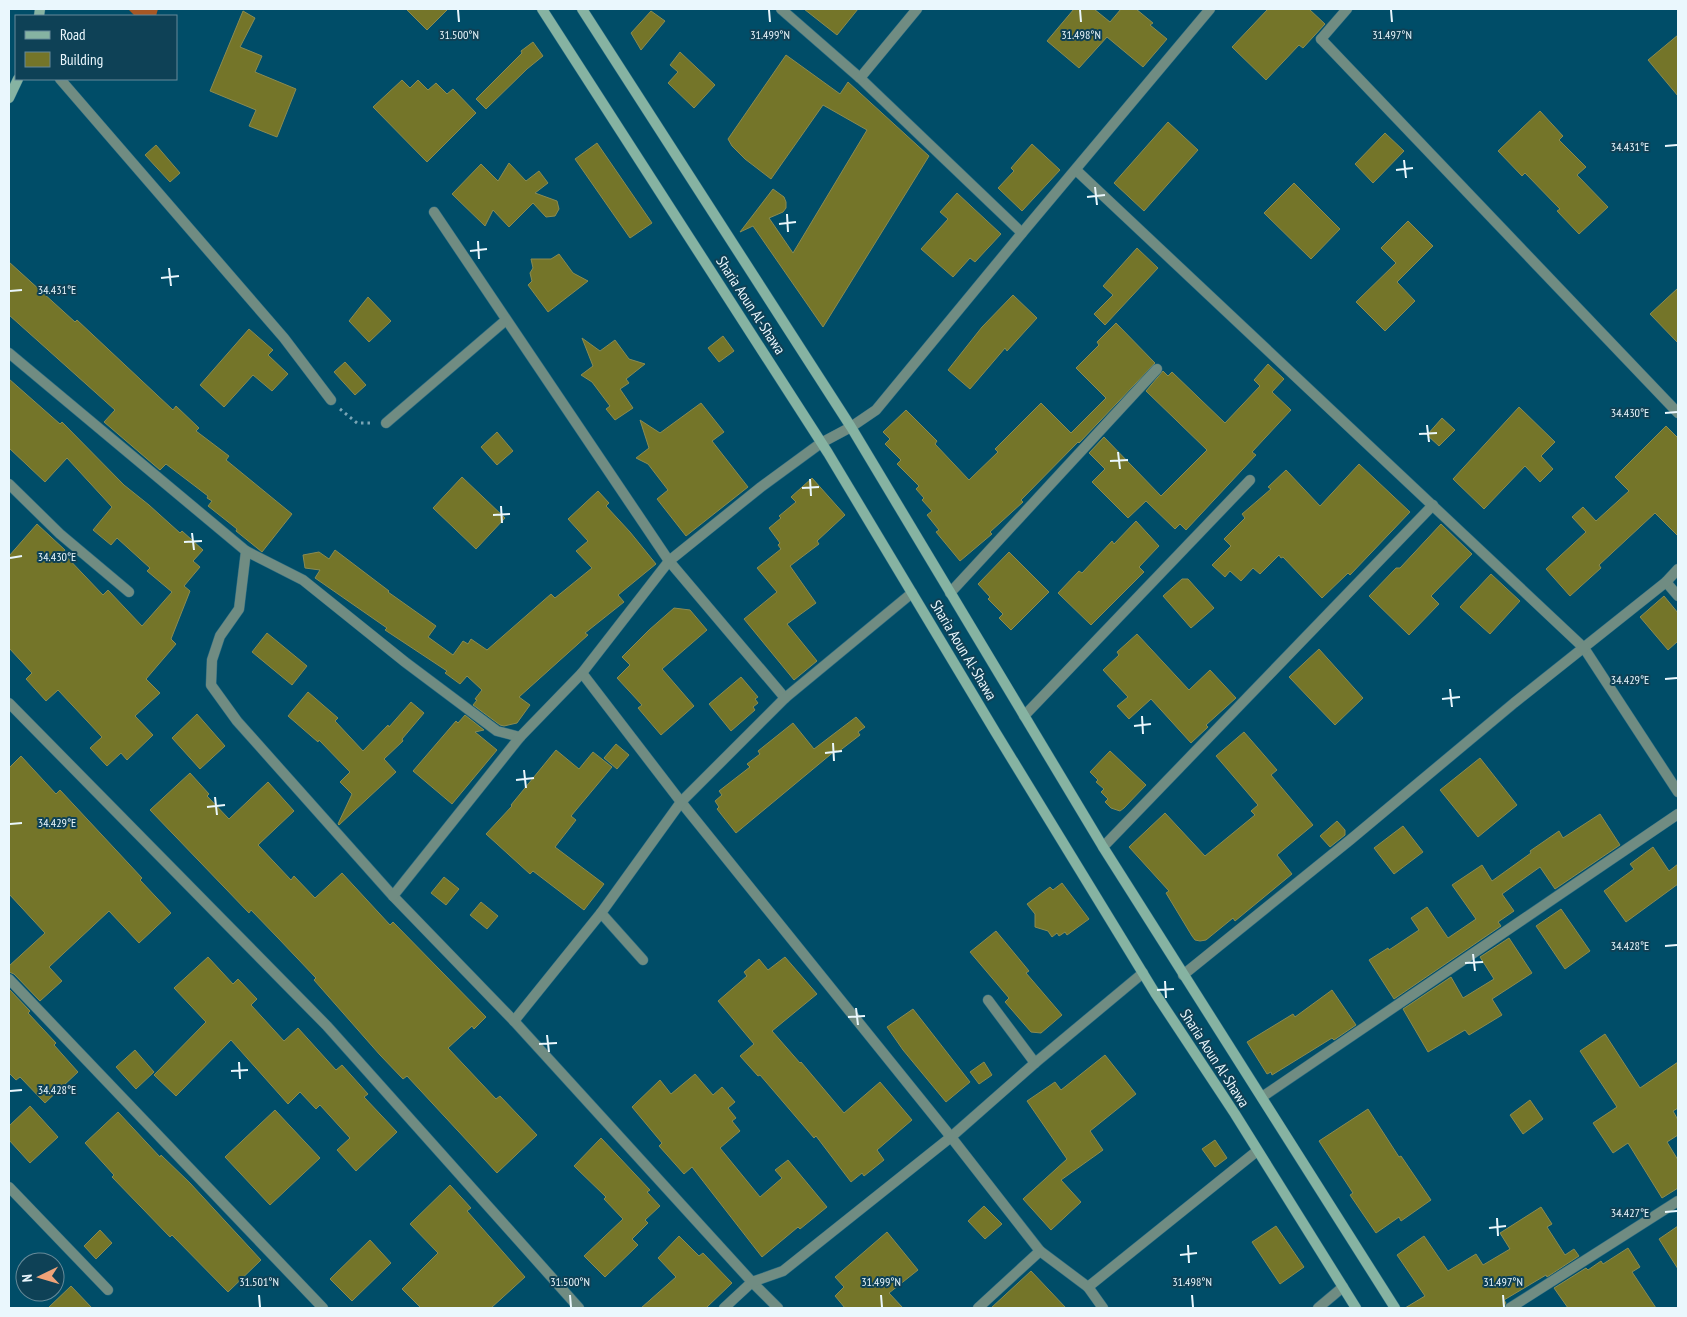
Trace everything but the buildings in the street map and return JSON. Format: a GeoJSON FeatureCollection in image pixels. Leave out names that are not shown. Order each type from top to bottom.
{"type":"FeatureCollection","features":[{"type":"Feature","properties":{"kind":"main road","name":"Sharia Aoun Al-Shawa"},"geometry":{"type":"LineString","coordinates":[[542,9],[821,443],[1143,973],[1356,1308]]}},
{"type":"Feature","properties":{"kind":"main road","name":"Sharia Aoun Al-Shawa"},"geometry":{"type":"LineString","coordinates":[[584,10],[850,427],[1182,975],[1262,1097],[1395,1308]]}},
{"type":"Feature","properties":{"kind":"main road"},"geometry":{"type":"LineString","coordinates":[[9,98],[18,80]]}},
{"type":"Feature","properties":{"kind":"street"},"geometry":{"type":"LineString","coordinates":[[782,9],[860,78],[1022,233]]}},
{"type":"Feature","properties":{"kind":"street"},"geometry":{"type":"LineString","coordinates":[[860,78],[917,9]]}},
{"type":"Feature","properties":{"kind":"street"},"geometry":{"type":"LineString","coordinates":[[393,896],[520,737],[582,673],[669,561],[761,487],[821,443],[876,410],[1210,9]]}},
{"type":"Feature","properties":{"kind":"street"},"geometry":{"type":"LineString","coordinates":[[1347,9],[1321,39],[1678,413]]}},
{"type":"Feature","properties":{"kind":"street"},"geometry":{"type":"LineString","coordinates":[[61,80],[284,338],[331,400]]}},
{"type":"Feature","properties":{"kind":"street"},"geometry":{"type":"LineString","coordinates":[[1076,170],[1584,648],[1678,792]]}},
{"type":"Feature","properties":{"kind":"street"},"geometry":{"type":"LineString","coordinates":[[434,212],[669,561],[785,698]]}},
{"type":"Feature","properties":{"kind":"street"},"geometry":{"type":"LineString","coordinates":[[386,423],[506,320]]}},
{"type":"Feature","properties":{"kind":"street"},"geometry":{"type":"LineString","coordinates":[[9,353],[246,551],[303,580],[404,662],[497,731],[520,737]]}},
{"type":"Feature","properties":{"kind":"street"},"geometry":{"type":"LineString","coordinates":[[950,592],[1157,369]]}},
{"type":"Feature","properties":{"kind":"street"},"geometry":{"type":"LineString","coordinates":[[1024,716],[1250,480]]}},
{"type":"Feature","properties":{"kind":"street"},"geometry":{"type":"LineString","coordinates":[[9,484],[60,534],[129,592]]}},
{"type":"Feature","properties":{"kind":"street"},"geometry":{"type":"LineString","coordinates":[[1103,847],[1433,505]]}},
{"type":"Feature","properties":{"kind":"street"},"geometry":{"type":"LineString","coordinates":[[246,551],[239,609],[220,636],[212,660],[212,685],[237,721],[393,896],[514,1021],[752,1282],[778,1308]]}},
{"type":"Feature","properties":{"kind":"street"},"geometry":{"type":"LineString","coordinates":[[1182,975],[1350,840],[1514,703],[1666,582],[1678,569]]}},
{"type":"Feature","properties":{"kind":"street"},"geometry":{"type":"LineString","coordinates":[[1666,582],[1678,596]]}},
{"type":"Feature","properties":{"kind":"street"},"geometry":{"type":"LineString","coordinates":[[514,1021],[601,913],[681,802],[785,698],[912,593]]}},
{"type":"Feature","properties":{"kind":"street"},"geometry":{"type":"LineString","coordinates":[[582,673],[681,802],[1040,1250],[1088,1287],[1103,1308]]}},
{"type":"Feature","properties":{"kind":"street"},"geometry":{"type":"LineString","coordinates":[[9,703],[326,1026],[579,1308]]}},
{"type":"Feature","properties":{"kind":"street"},"geometry":{"type":"LineString","coordinates":[[1262,1097],[1678,814]]}},
{"type":"Feature","properties":{"kind":"street"},"geometry":{"type":"LineString","coordinates":[[601,913],[643,960]]}},
{"type":"Feature","properties":{"kind":"street"},"geometry":{"type":"LineString","coordinates":[[724,1308],[752,1282],[783,1271],[951,1137],[1035,1063],[1143,973]]}},
{"type":"Feature","properties":{"kind":"street"},"geometry":{"type":"LineString","coordinates":[[9,979],[323,1308]]}},
{"type":"Feature","properties":{"kind":"street"},"geometry":{"type":"LineString","coordinates":[[988,1000],[1035,1063]]}},
{"type":"Feature","properties":{"kind":"street"},"geometry":{"type":"LineString","coordinates":[[1088,1287],[1257,1150]]}},
{"type":"Feature","properties":{"kind":"street"},"geometry":{"type":"LineString","coordinates":[[9,1187],[108,1290]]}},
{"type":"Feature","properties":{"kind":"street"},"geometry":{"type":"LineString","coordinates":[[1510,1308],[1678,1201]]}},
{"type":"Feature","properties":{"kind":"street"},"geometry":{"type":"LineString","coordinates":[[978,1308],[1040,1250]]}},
{"type":"Feature","properties":{"kind":"street"},"geometry":{"type":"LineString","coordinates":[[1318,1308],[1343,1288]]}},
{"type":"Feature","properties":{"kind":"street"},"geometry":{"type":"LineString","coordinates":[[307,1308],[316,1300]]}},
{"type":"Feature","properties":{"kind":"path"},"geometry":{"type":"LineString","coordinates":[[331,400],[357,424],[386,423]]}},
{"type":"Feature","properties":{"kind":"shaded area"},"geometry":{"type":"Polygon","coordinates":[[[128,9],[158,9],[156,15],[134,15],[128,9]]]}}]}
